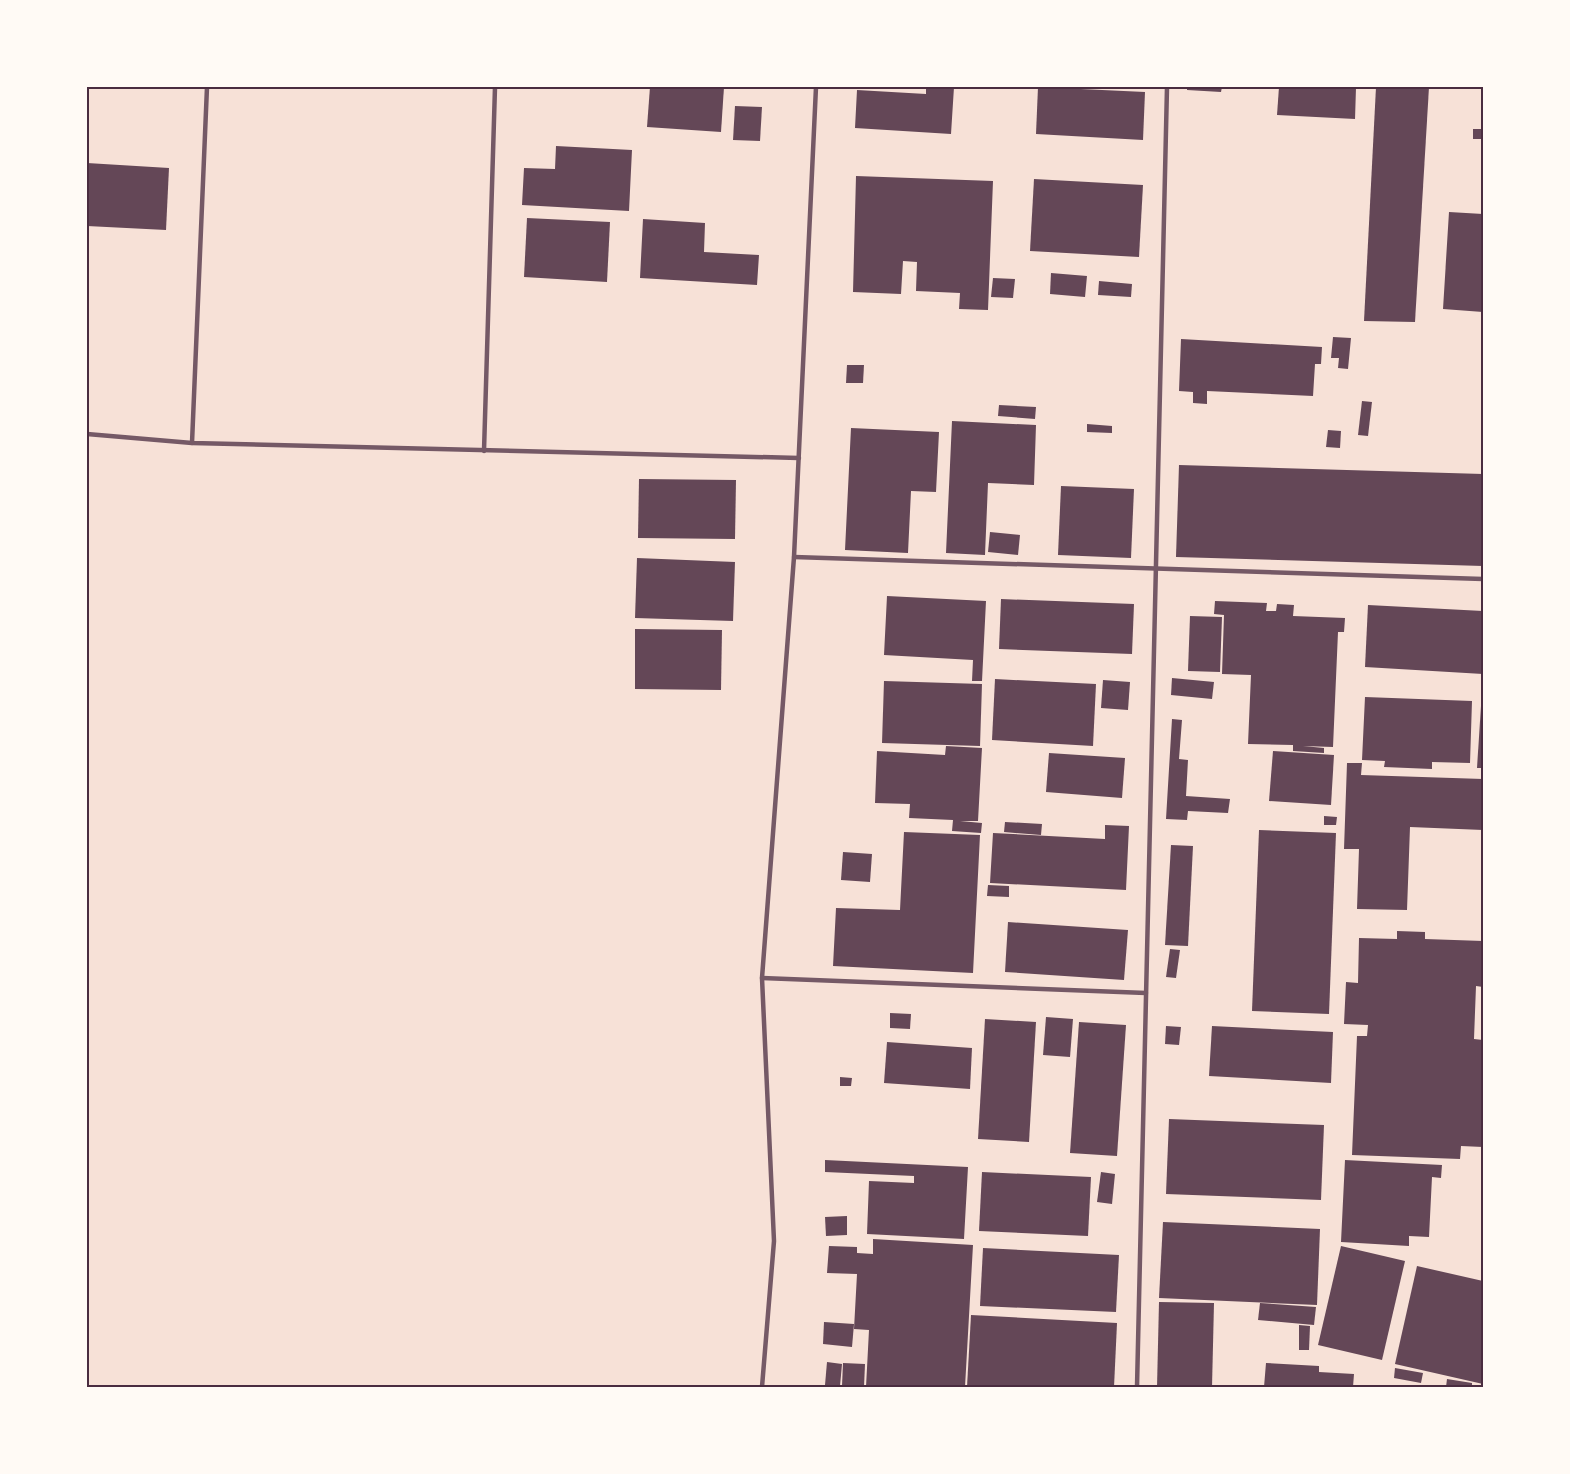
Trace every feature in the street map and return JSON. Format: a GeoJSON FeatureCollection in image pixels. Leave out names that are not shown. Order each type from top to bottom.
{"type":"FeatureCollection","features":[{"type":"Feature","properties":{"kind":"lane"},"geometry":{"type":"LineString","coordinates":[[192,443],[207,87]]}},
{"type":"Feature","properties":{"kind":"lane"},"geometry":{"type":"LineString","coordinates":[[484,451],[495,87]]}},
{"type":"Feature","properties":{"kind":"lane"},"geometry":{"type":"LineString","coordinates":[[762,1387],[774,1241],[762,978],[794,557],[816,87]]}},
{"type":"Feature","properties":{"kind":"lane"},"geometry":{"type":"LineString","coordinates":[[1137,1387],[1167,87]]}},
{"type":"Feature","properties":{"kind":"lane"},"geometry":{"type":"LineString","coordinates":[[87,434],[192,443],[799,458]]}},
{"type":"Feature","properties":{"kind":"lane"},"geometry":{"type":"LineString","coordinates":[[794,557],[1483,579]]}},
{"type":"Feature","properties":{"kind":"lane"},"geometry":{"type":"LineString","coordinates":[[762,978],[1146,993]]}},
{"type":"Feature","properties":{"kind":"building"},"geometry":{"type":"Polygon","coordinates":[[[650,87],[724,87],[721,132],[647,127],[650,87]]]}},
{"type":"Feature","properties":{"kind":"building"},"geometry":{"type":"Polygon","coordinates":[[[926,87],[954,87],[951,134],[855,128],[857,90],[926,94],[926,87]]]}},
{"type":"Feature","properties":{"kind":"building"},"geometry":{"type":"Polygon","coordinates":[[[1038,87],[1145,92],[1143,140],[1036,134],[1038,87]]]}},
{"type":"Feature","properties":{"kind":"building"},"geometry":{"type":"Polygon","coordinates":[[[1187,87],[1222,87],[1221,92],[1187,90],[1187,87]]]}},
{"type":"Feature","properties":{"kind":"building"},"geometry":{"type":"Polygon","coordinates":[[[1279,87],[1356,87],[1355,119],[1277,115],[1279,87]]]}},
{"type":"Feature","properties":{"kind":"building"},"geometry":{"type":"Polygon","coordinates":[[[1376,87],[1429,87],[1415,322],[1364,321],[1376,87]]]}},
{"type":"Feature","properties":{"kind":"building"},"geometry":{"type":"Polygon","coordinates":[[[735,106],[762,107],[760,141],[733,140],[735,106]]]}},
{"type":"Feature","properties":{"kind":"building"},"geometry":{"type":"Polygon","coordinates":[[[1473,129],[1483,129],[1483,139],[1473,139],[1473,129]]]}},
{"type":"Feature","properties":{"kind":"building"},"geometry":{"type":"Polygon","coordinates":[[[556,146],[632,150],[629,211],[522,205],[524,168],[555,169],[556,146]]]}},
{"type":"Feature","properties":{"kind":"building"},"geometry":{"type":"Polygon","coordinates":[[[87,163],[169,168],[166,230],[87,226],[87,163]]]}},
{"type":"Feature","properties":{"kind":"building"},"geometry":{"type":"Polygon","coordinates":[[[856,176],[993,181],[988,310],[959,309],[960,293],[916,291],[917,262],[903,261],[901,294],[853,292],[856,176]]]}},
{"type":"Feature","properties":{"kind":"building"},"geometry":{"type":"Polygon","coordinates":[[[1034,179],[1143,185],[1139,257],[1030,251],[1034,179]]]}},
{"type":"Feature","properties":{"kind":"building"},"geometry":{"type":"Polygon","coordinates":[[[1449,212],[1483,214],[1483,312],[1443,309],[1449,212]]]}},
{"type":"Feature","properties":{"kind":"building"},"geometry":{"type":"Polygon","coordinates":[[[527,218],[610,222],[607,282],[524,277],[527,218]]]}},
{"type":"Feature","properties":{"kind":"building"},"geometry":{"type":"Polygon","coordinates":[[[643,219],[705,223],[704,252],[759,255],[757,285],[640,278],[643,219]]]}},
{"type":"Feature","properties":{"kind":"building"},"geometry":{"type":"Polygon","coordinates":[[[1051,273],[1087,276],[1085,297],[1050,294],[1051,273]]]}},
{"type":"Feature","properties":{"kind":"building"},"geometry":{"type":"Polygon","coordinates":[[[993,278],[1015,279],[1013,298],[991,297],[993,278]]]}},
{"type":"Feature","properties":{"kind":"building"},"geometry":{"type":"Polygon","coordinates":[[[1099,281],[1132,284],[1131,297],[1098,295],[1099,281]]]}},
{"type":"Feature","properties":{"kind":"building"},"geometry":{"type":"Polygon","coordinates":[[[1333,337],[1351,338],[1348,369],[1338,368],[1339,358],[1331,358],[1333,337]]]}},
{"type":"Feature","properties":{"kind":"building"},"geometry":{"type":"Polygon","coordinates":[[[1181,339],[1322,347],[1321,364],[1315,364],[1313,396],[1207,391],[1207,404],[1193,403],[1193,392],[1179,391],[1181,339]]]}},
{"type":"Feature","properties":{"kind":"building"},"geometry":{"type":"Polygon","coordinates":[[[847,365],[864,365],[863,383],[846,383],[847,365]]]}},
{"type":"Feature","properties":{"kind":"building"},"geometry":{"type":"Polygon","coordinates":[[[1362,401],[1372,402],[1368,436],[1358,435],[1362,401]]]}},
{"type":"Feature","properties":{"kind":"building"},"geometry":{"type":"Polygon","coordinates":[[[999,405],[1036,407],[1035,419],[998,416],[999,405]]]}},
{"type":"Feature","properties":{"kind":"building"},"geometry":{"type":"Polygon","coordinates":[[[952,421],[1036,425],[1034,485],[988,483],[985,555],[946,553],[952,421]]]}},
{"type":"Feature","properties":{"kind":"building"},"geometry":{"type":"Polygon","coordinates":[[[1087,424],[1112,426],[1112,433],[1087,432],[1087,424]]]}},
{"type":"Feature","properties":{"kind":"building"},"geometry":{"type":"Polygon","coordinates":[[[851,428],[939,432],[936,492],[911,491],[908,553],[845,550],[851,428]]]}},
{"type":"Feature","properties":{"kind":"building"},"geometry":{"type":"Polygon","coordinates":[[[1328,430],[1341,431],[1340,448],[1326,447],[1328,430]]]}},
{"type":"Feature","properties":{"kind":"building"},"geometry":{"type":"Polygon","coordinates":[[[1179,465],[1483,474],[1483,566],[1176,557],[1179,465]]]}},
{"type":"Feature","properties":{"kind":"building"},"geometry":{"type":"Polygon","coordinates":[[[639,479],[736,480],[735,539],[638,538],[639,479]]]}},
{"type":"Feature","properties":{"kind":"building"},"geometry":{"type":"Polygon","coordinates":[[[1061,486],[1134,489],[1131,558],[1058,555],[1061,486]]]}},
{"type":"Feature","properties":{"kind":"building"},"geometry":{"type":"Polygon","coordinates":[[[990,532],[1020,535],[1018,555],[988,552],[990,532]]]}},
{"type":"Feature","properties":{"kind":"building"},"geometry":{"type":"Polygon","coordinates":[[[637,558],[735,562],[733,621],[635,618],[637,558]]]}},
{"type":"Feature","properties":{"kind":"building"},"geometry":{"type":"Polygon","coordinates":[[[887,596],[986,601],[982,681],[972,681],[973,660],[884,655],[887,596]]]}},
{"type":"Feature","properties":{"kind":"building"},"geometry":{"type":"Polygon","coordinates":[[[1001,599],[1134,604],[1132,654],[999,649],[1001,599]]]}},
{"type":"Feature","properties":{"kind":"building"},"geometry":{"type":"Polygon","coordinates":[[[1215,601],[1267,603],[1266,611],[1276,611],[1277,604],[1294,605],[1293,616],[1345,618],[1344,632],[1338,632],[1333,747],[1303,746],[1324,748],[1324,753],[1293,751],[1293,745],[1248,744],[1251,675],[1222,674],[1224,615],[1214,614],[1215,601]]]}},
{"type":"Feature","properties":{"kind":"building"},"geometry":{"type":"Polygon","coordinates":[[[1368,605],[1483,611],[1483,674],[1365,667],[1368,605]]]}},
{"type":"Feature","properties":{"kind":"building"},"geometry":{"type":"Polygon","coordinates":[[[1190,616],[1222,617],[1220,672],[1188,671],[1190,616]]]}},
{"type":"Feature","properties":{"kind":"building"},"geometry":{"type":"Polygon","coordinates":[[[635,629],[722,630],[721,690],[635,689],[635,629]]]}},
{"type":"Feature","properties":{"kind":"building"},"geometry":{"type":"Polygon","coordinates":[[[1172,678],[1214,682],[1212,699],[1171,695],[1172,678]]]}},
{"type":"Feature","properties":{"kind":"building"},"geometry":{"type":"Polygon","coordinates":[[[995,679],[1096,684],[1093,746],[992,740],[995,679]]]}},
{"type":"Feature","properties":{"kind":"building"},"geometry":{"type":"Polygon","coordinates":[[[1103,680],[1130,682],[1128,710],[1101,708],[1103,680]]]}},
{"type":"Feature","properties":{"kind":"building"},"geometry":{"type":"Polygon","coordinates":[[[884,681],[982,684],[980,746],[882,743],[884,681]]]}},
{"type":"Feature","properties":{"kind":"building"},"geometry":{"type":"Polygon","coordinates":[[[1365,697],[1472,701],[1470,763],[1432,762],[1432,769],[1384,767],[1385,761],[1362,760],[1365,697]]]}},
{"type":"Feature","properties":{"kind":"building"},"geometry":{"type":"Polygon","coordinates":[[[1481,706],[1483,706],[1483,768],[1477,768],[1481,706]]]}},
{"type":"Feature","properties":{"kind":"building"},"geometry":{"type":"Polygon","coordinates":[[[1172,719],[1182,720],[1179,759],[1188,760],[1186,796],[1230,799],[1228,813],[1188,811],[1187,820],[1166,819],[1172,719]]]}},
{"type":"Feature","properties":{"kind":"building"},"geometry":{"type":"Polygon","coordinates":[[[946,746],[982,748],[978,821],[960,821],[982,823],[981,833],[952,831],[953,820],[909,818],[910,804],[875,803],[877,751],[945,755],[946,746]]]}},
{"type":"Feature","properties":{"kind":"building"},"geometry":{"type":"Polygon","coordinates":[[[1273,751],[1334,755],[1331,805],[1269,801],[1273,751]]]}},
{"type":"Feature","properties":{"kind":"building"},"geometry":{"type":"Polygon","coordinates":[[[1049,753],[1125,758],[1122,798],[1046,792],[1049,753]]]}},
{"type":"Feature","properties":{"kind":"building"},"geometry":{"type":"Polygon","coordinates":[[[1347,763],[1362,763],[1361,775],[1483,779],[1483,830],[1410,827],[1407,910],[1357,909],[1359,849],[1344,849],[1347,763]]]}},
{"type":"Feature","properties":{"kind":"building"},"geometry":{"type":"Polygon","coordinates":[[[1324,816],[1337,817],[1336,825],[1324,825],[1324,816]]]}},
{"type":"Feature","properties":{"kind":"building"},"geometry":{"type":"Polygon","coordinates":[[[1005,822],[1042,824],[1041,835],[1004,832],[1005,822]]]}},
{"type":"Feature","properties":{"kind":"building"},"geometry":{"type":"Polygon","coordinates":[[[1105,825],[1129,826],[1126,890],[990,883],[993,833],[1105,839],[1105,825]]]}},
{"type":"Feature","properties":{"kind":"building"},"geometry":{"type":"Polygon","coordinates":[[[1259,830],[1336,833],[1329,1014],[1252,1011],[1259,830]]]}},
{"type":"Feature","properties":{"kind":"building"},"geometry":{"type":"Polygon","coordinates":[[[904,832],[980,835],[973,973],[833,966],[836,908],[900,910],[904,832]]]}},
{"type":"Feature","properties":{"kind":"building"},"geometry":{"type":"Polygon","coordinates":[[[1171,845],[1193,846],[1188,946],[1165,945],[1171,845]]]}},
{"type":"Feature","properties":{"kind":"building"},"geometry":{"type":"Polygon","coordinates":[[[843,852],[872,854],[870,882],[841,880],[843,852]]]}},
{"type":"Feature","properties":{"kind":"building"},"geometry":{"type":"Polygon","coordinates":[[[988,885],[1009,886],[1009,897],[987,896],[988,885]]]}},
{"type":"Feature","properties":{"kind":"building"},"geometry":{"type":"Polygon","coordinates":[[[1008,922],[1128,930],[1124,980],[1005,972],[1008,922]]]}},
{"type":"Feature","properties":{"kind":"building"},"geometry":{"type":"Polygon","coordinates":[[[1397,931],[1425,932],[1425,939],[1483,941],[1483,987],[1476,986],[1474,1039],[1483,1040],[1483,1147],[1461,1146],[1460,1159],[1352,1155],[1357,1036],[1367,1036],[1368,1025],[1344,1024],[1346,982],[1358,983],[1359,938],[1397,939],[1397,931]]]}},
{"type":"Feature","properties":{"kind":"building"},"geometry":{"type":"Polygon","coordinates":[[[1170,949],[1180,950],[1176,978],[1166,977],[1170,949]]]}},
{"type":"Feature","properties":{"kind":"building"},"geometry":{"type":"Polygon","coordinates":[[[890,1013],[911,1014],[910,1029],[890,1028],[890,1013]]]}},
{"type":"Feature","properties":{"kind":"building"},"geometry":{"type":"Polygon","coordinates":[[[1046,1017],[1073,1019],[1070,1057],[1043,1055],[1046,1017]]]}},
{"type":"Feature","properties":{"kind":"building"},"geometry":{"type":"Polygon","coordinates":[[[985,1019],[1036,1022],[1029,1142],[978,1139],[985,1019]]]}},
{"type":"Feature","properties":{"kind":"building"},"geometry":{"type":"Polygon","coordinates":[[[1079,1022],[1126,1025],[1117,1156],[1070,1153],[1079,1022]]]}},
{"type":"Feature","properties":{"kind":"building"},"geometry":{"type":"Polygon","coordinates":[[[1166,1026],[1181,1027],[1179,1045],[1165,1044],[1166,1026]]]}},
{"type":"Feature","properties":{"kind":"building"},"geometry":{"type":"Polygon","coordinates":[[[1212,1026],[1333,1032],[1331,1083],[1209,1076],[1212,1026]]]}},
{"type":"Feature","properties":{"kind":"building"},"geometry":{"type":"Polygon","coordinates":[[[887,1042],[972,1048],[970,1089],[884,1083],[887,1042]]]}},
{"type":"Feature","properties":{"kind":"building"},"geometry":{"type":"Polygon","coordinates":[[[840,1077],[852,1078],[851,1086],[840,1086],[840,1077]]]}},
{"type":"Feature","properties":{"kind":"building"},"geometry":{"type":"Polygon","coordinates":[[[1169,1119],[1324,1125],[1321,1200],[1166,1194],[1169,1119]]]}},
{"type":"Feature","properties":{"kind":"building"},"geometry":{"type":"Polygon","coordinates":[[[825,1160],[968,1167],[964,1239],[867,1234],[869,1181],[914,1183],[914,1176],[825,1172],[825,1160]]]}},
{"type":"Feature","properties":{"kind":"building"},"geometry":{"type":"Polygon","coordinates":[[[1345,1160],[1442,1165],[1441,1178],[1432,1177],[1429,1237],[1409,1236],[1409,1246],[1341,1242],[1345,1160]]]}},
{"type":"Feature","properties":{"kind":"building"},"geometry":{"type":"Polygon","coordinates":[[[982,1172],[1091,1177],[1088,1236],[979,1231],[982,1172]]]}},
{"type":"Feature","properties":{"kind":"building"},"geometry":{"type":"Polygon","coordinates":[[[1101,1172],[1115,1174],[1112,1204],[1097,1202],[1101,1172]]]}},
{"type":"Feature","properties":{"kind":"building"},"geometry":{"type":"Polygon","coordinates":[[[847,1216],[847,1235],[826,1236],[825,1217],[847,1216]]]}},
{"type":"Feature","properties":{"kind":"building"},"geometry":{"type":"Polygon","coordinates":[[[1163,1222],[1320,1229],[1317,1305],[1159,1298],[1163,1222]]]}},
{"type":"Feature","properties":{"kind":"building"},"geometry":{"type":"Polygon","coordinates":[[[873,1239],[973,1245],[965,1387],[866,1387],[869,1330],[854,1329],[857,1274],[827,1273],[829,1246],[857,1247],[857,1253],[873,1254],[873,1239]]]}},
{"type":"Feature","properties":{"kind":"building"},"geometry":{"type":"Polygon","coordinates":[[[1341,1246],[1405,1261],[1382,1360],[1318,1345],[1341,1246]]]}},
{"type":"Feature","properties":{"kind":"building"},"geometry":{"type":"Polygon","coordinates":[[[983,1248],[1119,1255],[1116,1312],[980,1306],[983,1248]]]}},
{"type":"Feature","properties":{"kind":"building"},"geometry":{"type":"Polygon","coordinates":[[[1417,1266],[1483,1281],[1483,1384],[1395,1364],[1417,1266]]]}},
{"type":"Feature","properties":{"kind":"building"},"geometry":{"type":"Polygon","coordinates":[[[1159,1302],[1214,1303],[1212,1387],[1157,1387],[1159,1302]]]}},
{"type":"Feature","properties":{"kind":"building"},"geometry":{"type":"Polygon","coordinates":[[[1260,1303],[1316,1307],[1314,1325],[1258,1320],[1260,1303]]]}},
{"type":"Feature","properties":{"kind":"building"},"geometry":{"type":"Polygon","coordinates":[[[971,1315],[1117,1323],[1114,1387],[967,1387],[971,1315]]]}},
{"type":"Feature","properties":{"kind":"building"},"geometry":{"type":"Polygon","coordinates":[[[824,1322],[854,1324],[852,1347],[823,1344],[824,1322]]]}},
{"type":"Feature","properties":{"kind":"building"},"geometry":{"type":"Polygon","coordinates":[[[1299,1325],[1310,1326],[1309,1350],[1299,1350],[1299,1325]]]}},
{"type":"Feature","properties":{"kind":"building"},"geometry":{"type":"Polygon","coordinates":[[[827,1362],[842,1364],[840,1386],[825,1385],[827,1362]]]}},
{"type":"Feature","properties":{"kind":"building"},"geometry":{"type":"Polygon","coordinates":[[[843,1363],[865,1364],[864,1387],[842,1386],[843,1363]]]}},
{"type":"Feature","properties":{"kind":"building"},"geometry":{"type":"Polygon","coordinates":[[[1266,1363],[1319,1366],[1319,1372],[1354,1374],[1353,1387],[1264,1387],[1266,1363]]]}},
{"type":"Feature","properties":{"kind":"building"},"geometry":{"type":"Polygon","coordinates":[[[1395,1368],[1423,1373],[1421,1383],[1394,1378],[1395,1368]]]}},
{"type":"Feature","properties":{"kind":"building"},"geometry":{"type":"Polygon","coordinates":[[[1447,1379],[1472,1383],[1472,1387],[1446,1387],[1447,1379]]]}}]}
